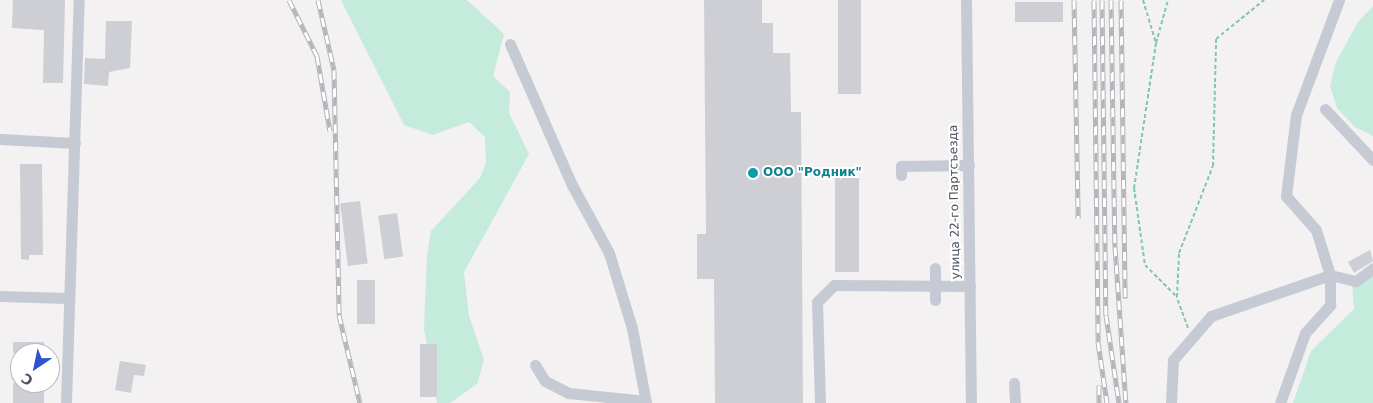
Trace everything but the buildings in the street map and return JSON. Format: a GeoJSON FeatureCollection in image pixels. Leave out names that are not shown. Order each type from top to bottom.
{"type":"FeatureCollection","features":[{"type":"Feature","properties":{"kind":"street"},"geometry":{"type":"LineString","coordinates":[[66,403],[66,298],[75,143],[79,0]]}},
{"type":"Feature","properties":{"kind":"street","name":"улица 22-го Партсъезда"},"geometry":{"type":"LineString","coordinates":[[966,0],[971,403]]}},
{"type":"Feature","properties":{"kind":"street"},"geometry":{"type":"LineString","coordinates":[[1280,403],[1305,333],[1330,305],[1330,276],[1316,230],[1286,196],[1296,115],[1339,0]]}},
{"type":"Feature","properties":{"kind":"street"},"geometry":{"type":"LineString","coordinates":[[510,44],[572,185],[609,253],[632,328],[646,402],[556,389],[535,365]]}},
{"type":"Feature","properties":{"kind":"street"},"geometry":{"type":"LineString","coordinates":[[1325,109],[1373,160]]}},
{"type":"Feature","properties":{"kind":"street"},"geometry":{"type":"LineString","coordinates":[[0,139],[75,143]]}},
{"type":"Feature","properties":{"kind":"street"},"geometry":{"type":"LineString","coordinates":[[901,175],[901,166],[930,170],[969,165]]}},
{"type":"Feature","properties":{"kind":"street"},"geometry":{"type":"LineString","coordinates":[[935,268],[936,300]]}},
{"type":"Feature","properties":{"kind":"street"},"geometry":{"type":"LineString","coordinates":[[1172,403],[1173,360],[1190,335],[1211,316],[1330,276],[1356,281],[1373,268]]}},
{"type":"Feature","properties":{"kind":"street"},"geometry":{"type":"LineString","coordinates":[[820,403],[817,302],[834,285],[970,286]]}},
{"type":"Feature","properties":{"kind":"street"},"geometry":{"type":"LineString","coordinates":[[0,296],[66,298]]}},
{"type":"Feature","properties":{"kind":"street"},"geometry":{"type":"LineString","coordinates":[[1014,383],[1015,403]]}},
{"type":"Feature","properties":{"kind":"path"},"geometry":{"type":"LineString","coordinates":[[1143,0],[1156,43]]}},
{"type":"Feature","properties":{"kind":"path"},"geometry":{"type":"LineString","coordinates":[[1168,0],[1156,43],[1134,188],[1145,265],[1177,297]]}},
{"type":"Feature","properties":{"kind":"path"},"geometry":{"type":"LineString","coordinates":[[1190,335],[1177,297],[1179,253],[1213,166],[1216,39],[1264,0]]}},
{"type":"Feature","properties":{"kind":"green space"},"geometry":{"type":"Polygon","coordinates":[[[341,0],[467,0],[504,34],[493,76],[510,92],[509,113],[529,154],[464,272],[469,316],[484,360],[477,384],[450,403],[437,403],[424,329],[427,255],[431,231],[480,178],[486,163],[485,137],[469,122],[433,135],[404,125],[341,0]]]}},
{"type":"Feature","properties":{"kind":"green space"},"geometry":{"type":"Polygon","coordinates":[[[1373,6],[1373,136],[1355,127],[1337,108],[1330,86],[1336,62],[1358,22],[1373,6]]]}},
{"type":"Feature","properties":{"kind":"green space"},"geometry":{"type":"Polygon","coordinates":[[[1373,273],[1373,403],[1293,403],[1311,351],[1354,309],[1352,284],[1373,273]]]}},
{"type":"Feature","properties":{"kind":"railway"},"geometry":{"type":"LineString","coordinates":[[289,0],[317,56],[330,131]]}},
{"type":"Feature","properties":{"kind":"railway"},"geometry":{"type":"LineString","coordinates":[[318,0],[334,70],[339,315],[360,403]]}},
{"type":"Feature","properties":{"kind":"railway"},"geometry":{"type":"LineString","coordinates":[[1074,0],[1078,218]]}},
{"type":"Feature","properties":{"kind":"railway"},"geometry":{"type":"LineString","coordinates":[[1094,0],[1098,342],[1107,403]]}},
{"type":"Feature","properties":{"kind":"railway"},"geometry":{"type":"LineString","coordinates":[[1102,0],[1106,315],[1119,403]]}},
{"type":"Feature","properties":{"kind":"railway"},"geometry":{"type":"LineString","coordinates":[[1111,0],[1115,247],[1126,403]]}},
{"type":"Feature","properties":{"kind":"railway"},"geometry":{"type":"LineString","coordinates":[[1121,0],[1125,298]]}},
{"type":"Feature","properties":{"kind":"railway"},"geometry":{"type":"LineString","coordinates":[[1099,385],[1099,403]]}},
{"type":"Feature","properties":{"kind":"place","name":"ООО \"Родник\""},"geometry":{"type":"Point","coordinates":[753,173]}}]}
